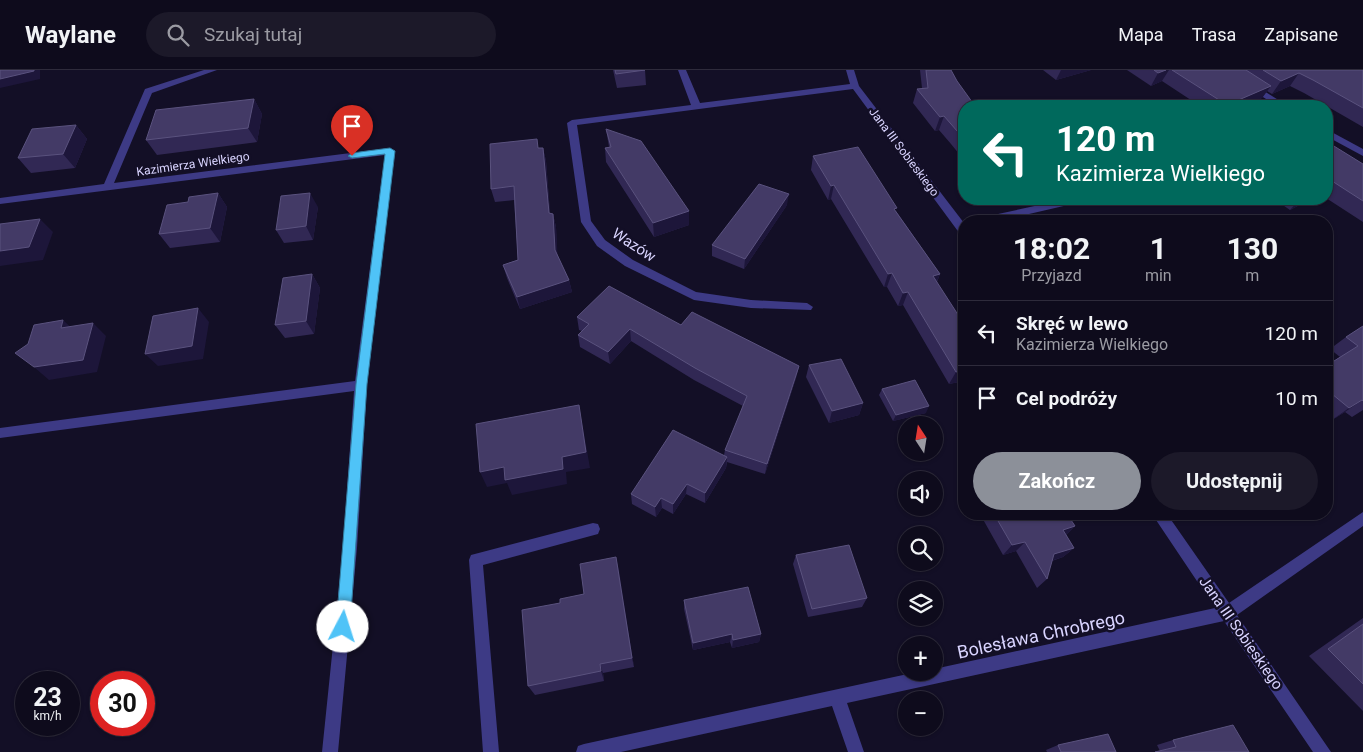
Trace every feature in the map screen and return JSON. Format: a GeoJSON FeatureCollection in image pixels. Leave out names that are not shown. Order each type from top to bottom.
{"type":"FeatureCollection","features":[{"type":"Feature","properties":{"kind":"street"},"geometry":{"type":"LineString","coordinates":[[108,188],[148,91],[213,70]]}},
{"type":"Feature","properties":{"kind":"street"},"geometry":{"type":"LineString","coordinates":[[682,70],[697,107]]}},
{"type":"Feature","properties":{"kind":"street","name":"Jana III Sobieskiego"},"geometry":{"type":"LineString","coordinates":[[850,70],[855,86],[958,221]]}},
{"type":"Feature","properties":{"kind":"street"},"geometry":{"type":"LineString","coordinates":[[1224,70],[1273,100]]}},
{"type":"Feature","properties":{"kind":"street","name":"Wazów"},"geometry":{"type":"LineString","coordinates":[[807,306],[751,304],[694,296],[629,263],[602,243],[586,222],[572,124],[855,86]]}},
{"type":"Feature","properties":{"kind":"street"},"geometry":{"type":"LineString","coordinates":[[1333,136],[1363,153]]}},
{"type":"Feature","properties":{"kind":"street","name":"Kazimierza Wielkiego"},"geometry":{"type":"LineString","coordinates":[[0,201],[390,151],[361,384]]}},
{"type":"Feature","properties":{"kind":"street"},"geometry":{"type":"LineString","coordinates":[[1010,215],[1055,205]]}},
{"type":"Feature","properties":{"kind":"street"},"geometry":{"type":"LineString","coordinates":[[0,433],[361,384],[350,548],[330,752]]}},
{"type":"Feature","properties":{"kind":"street","name":"Bolesława Chrobrego"},"geometry":{"type":"LineString","coordinates":[[584,752],[1228,613],[1363,518]]}},
{"type":"Feature","properties":{"kind":"street","name":"Jana III Sobieskiego"},"geometry":{"type":"LineString","coordinates":[[1163,520],[1324,752]]}},
{"type":"Feature","properties":{"kind":"street"},"geometry":{"type":"LineString","coordinates":[[491,752],[476,560],[593,529]]}},
{"type":"Feature","properties":{"kind":"street"},"geometry":{"type":"LineString","coordinates":[[837,698],[856,752]]}},
{"type":"Feature","properties":{"kind":"building"},"geometry":{"type":"Polygon","coordinates":[[[0,70],[34,70],[34,71],[0,79],[0,70]]]}},
{"type":"Feature","properties":{"kind":"building"},"geometry":{"type":"Polygon","coordinates":[[[615,70],[645,70],[616,74],[615,70]]]}},
{"type":"Feature","properties":{"kind":"building"},"geometry":{"type":"Polygon","coordinates":[[[926,70],[951,70],[971,100],[958,100],[958,132],[944,116],[940,117],[917,89],[928,88],[926,70]]]}},
{"type":"Feature","properties":{"kind":"building"},"geometry":{"type":"Polygon","coordinates":[[[1154,70],[1166,70],[1158,73],[1154,70]]]}},
{"type":"Feature","properties":{"kind":"building"},"geometry":{"type":"Polygon","coordinates":[[[1172,70],[1246,70],[1271,86],[1239,100],[1219,100],[1172,70]]]}},
{"type":"Feature","properties":{"kind":"building"},"geometry":{"type":"Polygon","coordinates":[[[1263,70],[1363,70],[1363,108],[1299,73],[1281,81],[1263,70]]]}},
{"type":"Feature","properties":{"kind":"building"},"geometry":{"type":"Polygon","coordinates":[[[254,99],[248,128],[146,140],[156,110],[254,99]]]}},
{"type":"Feature","properties":{"kind":"building"},"geometry":{"type":"Polygon","coordinates":[[[76,125],[63,154],[18,158],[32,129],[76,125]]]}},
{"type":"Feature","properties":{"kind":"building"},"geometry":{"type":"Polygon","coordinates":[[[606,129],[641,141],[689,211],[653,223],[605,148],[611,147],[606,129]]]}},
{"type":"Feature","properties":{"kind":"building"},"geometry":{"type":"Polygon","coordinates":[[[537,139],[538,148],[543,148],[549,213],[553,214],[555,250],[569,280],[517,297],[503,265],[518,260],[514,186],[491,189],[490,144],[537,139]]]}},
{"type":"Feature","properties":{"kind":"building"},"geometry":{"type":"Polygon","coordinates":[[[1333,145],[1363,164],[1363,201],[1333,182],[1333,145]]]}},
{"type":"Feature","properties":{"kind":"building"},"geometry":{"type":"Polygon","coordinates":[[[858,147],[897,208],[894,209],[940,274],[933,276],[958,315],[958,372],[956,372],[908,292],[903,293],[892,273],[888,274],[834,185],[831,186],[813,156],[858,147]]]}},
{"type":"Feature","properties":{"kind":"building"},"geometry":{"type":"Polygon","coordinates":[[[759,184],[789,194],[745,259],[712,245],[759,184]]]}},
{"type":"Feature","properties":{"kind":"building"},"geometry":{"type":"Polygon","coordinates":[[[218,193],[210,228],[159,234],[167,205],[188,202],[189,197],[218,193]]]}},
{"type":"Feature","properties":{"kind":"building"},"geometry":{"type":"Polygon","coordinates":[[[310,193],[306,226],[276,230],[281,196],[310,193]]]}},
{"type":"Feature","properties":{"kind":"building"},"geometry":{"type":"Polygon","coordinates":[[[40,219],[29,247],[0,251],[0,224],[40,219]]]}},
{"type":"Feature","properties":{"kind":"building"},"geometry":{"type":"Polygon","coordinates":[[[312,274],[306,321],[275,325],[283,278],[312,274]]]}},
{"type":"Feature","properties":{"kind":"building"},"geometry":{"type":"Polygon","coordinates":[[[609,286],[681,325],[692,312],[799,366],[767,464],[725,450],[747,396],[695,368],[630,329],[608,352],[578,335],[589,324],[577,317],[609,286]]]}},
{"type":"Feature","properties":{"kind":"building"},"geometry":{"type":"Polygon","coordinates":[[[198,308],[192,346],[145,354],[153,316],[198,308]]]}},
{"type":"Feature","properties":{"kind":"building"},"geometry":{"type":"Polygon","coordinates":[[[63,320],[61,328],[93,323],[83,360],[34,367],[15,353],[28,344],[34,325],[63,320]]]}},
{"type":"Feature","properties":{"kind":"building"},"geometry":{"type":"Polygon","coordinates":[[[1363,326],[1363,401],[1349,408],[1333,395],[1333,362],[1358,346],[1346,337],[1363,326]]]}},
{"type":"Feature","properties":{"kind":"building"},"geometry":{"type":"Polygon","coordinates":[[[841,359],[863,403],[832,411],[809,365],[841,359]]]}},
{"type":"Feature","properties":{"kind":"building"},"geometry":{"type":"Polygon","coordinates":[[[915,380],[929,406],[896,415],[882,389],[915,380]]]}},
{"type":"Feature","properties":{"kind":"building"},"geometry":{"type":"Polygon","coordinates":[[[579,405],[586,452],[562,457],[563,469],[505,480],[504,467],[480,472],[476,424],[579,405]]]}},
{"type":"Feature","properties":{"kind":"building"},"geometry":{"type":"Polygon","coordinates":[[[673,430],[727,457],[705,493],[687,484],[673,504],[661,498],[655,507],[631,494],[673,430]]]}},
{"type":"Feature","properties":{"kind":"building"},"geometry":{"type":"Polygon","coordinates":[[[997,520],[1071,520],[1075,526],[1063,530],[1074,548],[1054,554],[1047,579],[1025,542],[1012,545],[997,520]]]}},
{"type":"Feature","properties":{"kind":"building"},"geometry":{"type":"Polygon","coordinates":[[[849,545],[867,598],[812,609],[796,555],[849,545]]]}},
{"type":"Feature","properties":{"kind":"building"},"geometry":{"type":"Polygon","coordinates":[[[616,557],[632,658],[600,664],[601,671],[528,686],[522,610],[560,603],[560,599],[584,594],[580,564],[616,557]]]}},
{"type":"Feature","properties":{"kind":"building"},"geometry":{"type":"Polygon","coordinates":[[[748,587],[761,634],[733,640],[732,634],[693,643],[684,600],[748,587]]]}},
{"type":"Feature","properties":{"kind":"building"},"geometry":{"type":"Polygon","coordinates":[[[1363,624],[1363,684],[1328,649],[1363,624]]]}},
{"type":"Feature","properties":{"kind":"building"},"geometry":{"type":"Polygon","coordinates":[[[1233,725],[1249,752],[1155,752],[1176,747],[1173,740],[1233,725]]]}},
{"type":"Feature","properties":{"kind":"building"},"geometry":{"type":"Polygon","coordinates":[[[1108,734],[1116,752],[1061,752],[1058,745],[1108,734]]]}},
{"type":"Feature","properties":{"kind":"route"},"geometry":{"type":"LineString","coordinates":[[343,627],[361,384],[390,151],[352,156]]}}]}
